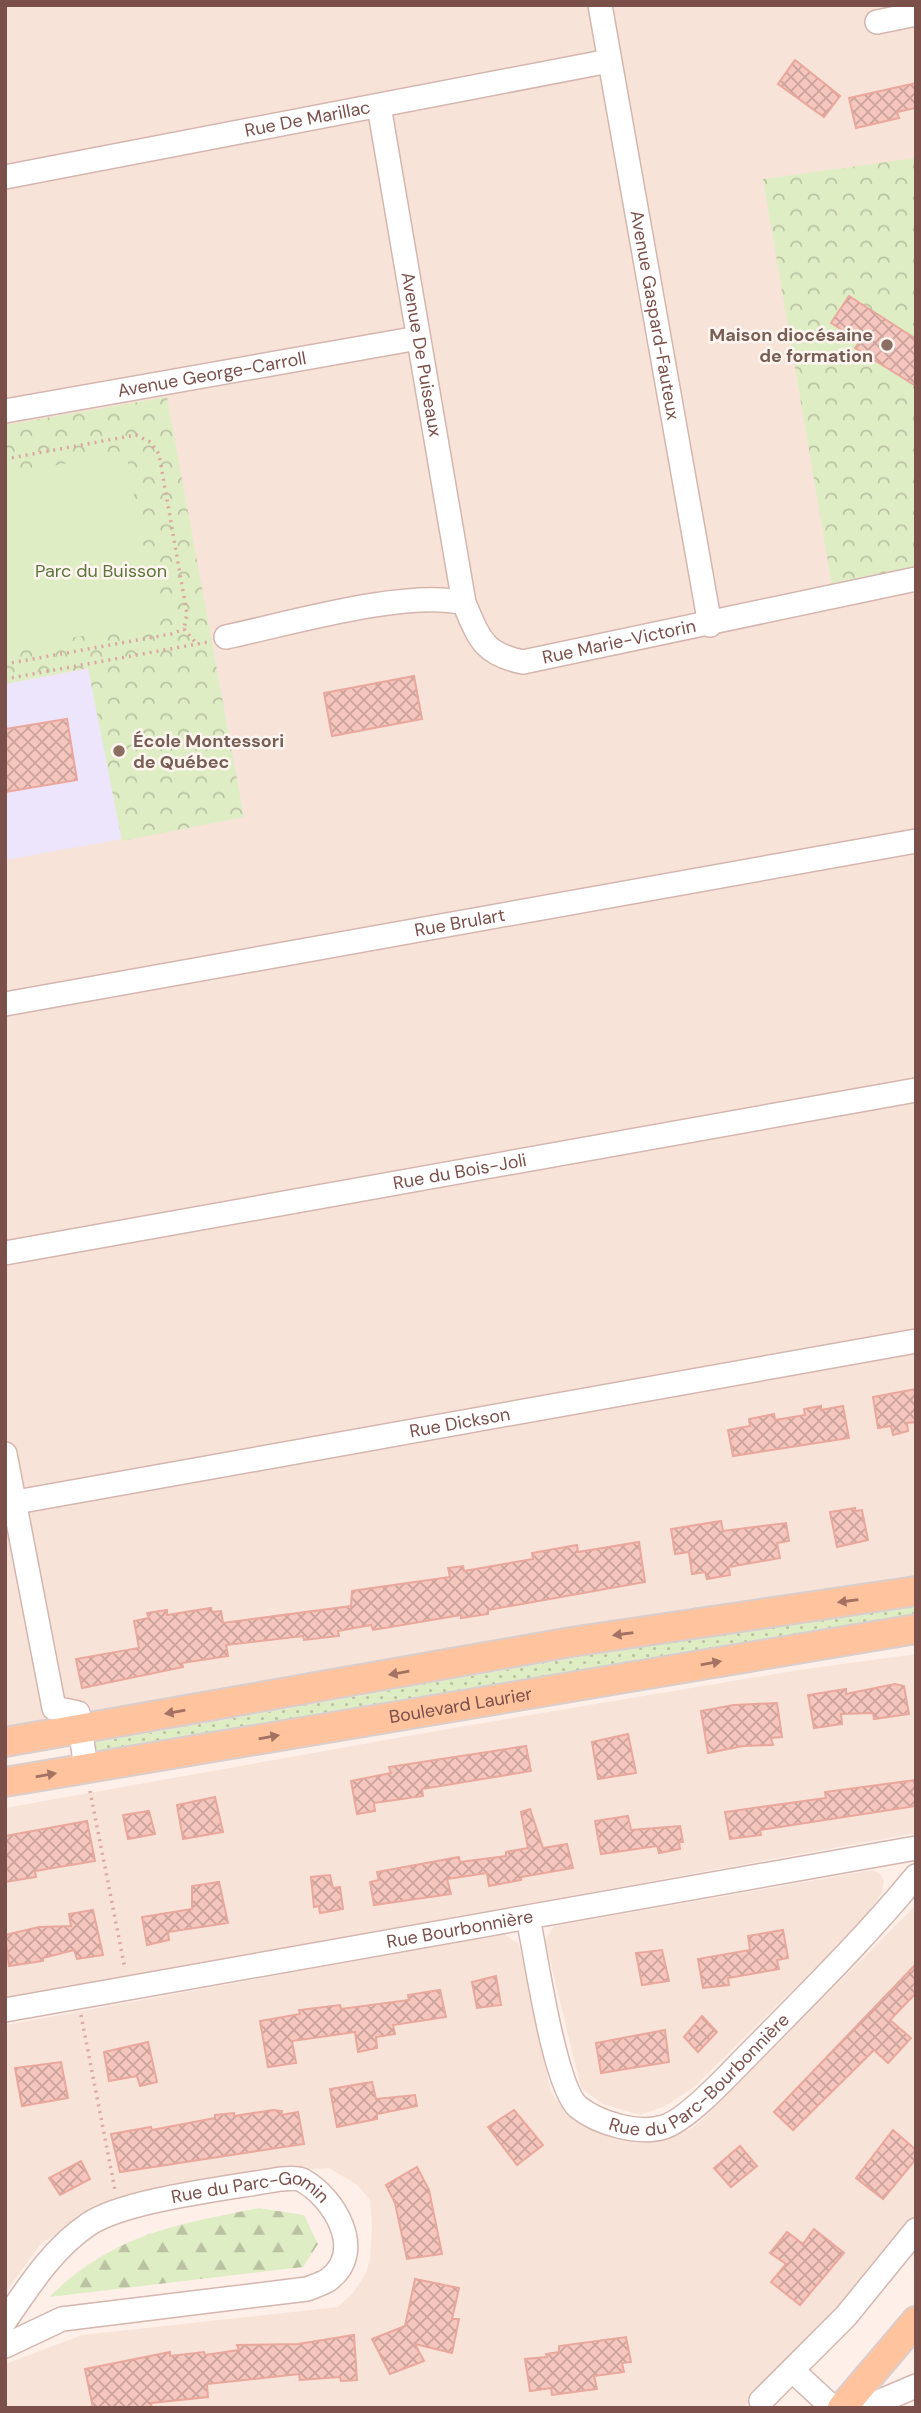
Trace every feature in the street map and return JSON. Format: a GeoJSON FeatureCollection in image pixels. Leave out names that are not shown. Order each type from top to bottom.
{"type":"FeatureCollection","features":[{"type":"Feature","properties":{"kind":"main road"},"geometry":{"type":"LineString","coordinates":[[5,1742],[571,1642],[916,1591]]}},
{"type":"Feature","properties":{"kind":"main road","name":"Boulevard Laurier"},"geometry":{"type":"LineString","coordinates":[[5,1782],[916,1629]]}},
{"type":"Feature","properties":{"kind":"main road"},"geometry":{"type":"LineString","coordinates":[[842,2408],[916,2321]]}},
{"type":"Feature","properties":{"kind":"street","name":"Avenue Gaspard-Fauteux"},"geometry":{"type":"LineString","coordinates":[[600,5],[710,625]]}},
{"type":"Feature","properties":{"kind":"street"},"geometry":{"type":"LineString","coordinates":[[877,22],[916,14]]}},
{"type":"Feature","properties":{"kind":"street","name":"Rue De Marillac"},"geometry":{"type":"LineString","coordinates":[[5,177],[610,61]]}},
{"type":"Feature","properties":{"kind":"street","name":"Avenue De Puiseaux"},"geometry":{"type":"LineString","coordinates":[[379,106],[464,603]]}},
{"type":"Feature","properties":{"kind":"street","name":"Avenue George-Carroll"},"geometry":{"type":"LineString","coordinates":[[5,411],[418,338]]}},
{"type":"Feature","properties":{"kind":"street","name":"Rue Marie-Victorin"},"geometry":{"type":"LineString","coordinates":[[464,603],[482,643],[502,658],[523,662],[710,625],[916,579]]}},
{"type":"Feature","properties":{"kind":"street"},"geometry":{"type":"LineString","coordinates":[[226,637],[395,603],[440,598],[464,603]]}},
{"type":"Feature","properties":{"kind":"street","name":"Rue Brulart"},"geometry":{"type":"LineString","coordinates":[[5,1004],[916,841]]}},
{"type":"Feature","properties":{"kind":"street","name":"Rue du Bois-Joli"},"geometry":{"type":"LineString","coordinates":[[5,1253],[916,1090]]}},
{"type":"Feature","properties":{"kind":"street","name":"Rue Dickson"},"geometry":{"type":"LineString","coordinates":[[10,1503],[916,1340]]}},
{"type":"Feature","properties":{"kind":"street"},"geometry":{"type":"LineString","coordinates":[[5,1454],[10,1503],[54,1707],[78,1713],[86,1768]]}},
{"type":"Feature","properties":{"kind":"street","name":"Rue Bourbonnière"},"geometry":{"type":"LineString","coordinates":[[5,2010],[916,1848]]}},
{"type":"Feature","properties":{"kind":"street","name":"Rue du Parc-Bourbonnière"},"geometry":{"type":"LineString","coordinates":[[528,1918],[559,2068],[577,2106],[605,2121],[636,2129],[665,2127],[718,2085],[876,1925],[916,1876]]}},
{"type":"Feature","properties":{"kind":"street","name":"Rue du Parc-Gomin"},"geometry":{"type":"LineString","coordinates":[[5,2321],[41,2268],[88,2225],[119,2210],[280,2179],[300,2179],[326,2198],[339,2216],[345,2243],[340,2264],[329,2280],[307,2289],[62,2319],[5,2346]]}},
{"type":"Feature","properties":{"kind":"street"},"geometry":{"type":"LineString","coordinates":[[761,2401],[846,2316],[916,2230]]}},
{"type":"Feature","properties":{"kind":"street"},"geometry":{"type":"LineString","coordinates":[[793,2371],[833,2408]]}},
{"type":"Feature","properties":{"kind":"street"},"geometry":{"type":"LineString","coordinates":[[864,2408],[916,2386]]}},
{"type":"Feature","properties":{"kind":"path"},"geometry":{"type":"LineString","coordinates":[[5,459],[136,435],[150,442],[159,454],[187,614],[184,629]]}},
{"type":"Feature","properties":{"kind":"path"},"geometry":{"type":"LineString","coordinates":[[184,629],[197,644]]}},
{"type":"Feature","properties":{"kind":"path"},"geometry":{"type":"LineString","coordinates":[[5,664],[171,634],[184,629]]}},
{"type":"Feature","properties":{"kind":"path"},"geometry":{"type":"LineString","coordinates":[[5,679],[226,637]]}},
{"type":"Feature","properties":{"kind":"path"},"geometry":{"type":"LineString","coordinates":[[86,1768],[129,1986]]}},
{"type":"Feature","properties":{"kind":"path"},"geometry":{"type":"LineString","coordinates":[[77,1996],[119,2210]]}},
{"type":"Feature","properties":{"kind":"shaded area"},"geometry":{"type":"Polygon","coordinates":[[[5,5],[916,5],[916,1595],[5,1729],[5,5]]]}},
{"type":"Feature","properties":{"kind":"shaded area","name":"École Montessori de Québec"},"geometry":{"type":"Polygon","coordinates":[[[213,646],[244,817],[5,860],[5,684],[213,646]]]}},
{"type":"Feature","properties":{"kind":"shaded area"},"geometry":{"type":"Polygon","coordinates":[[[916,1654],[916,1833],[5,1999],[5,1808],[453,1728],[799,1670],[916,1654]]]}},
{"type":"Feature","properties":{"kind":"shaded area"},"geometry":{"type":"Polygon","coordinates":[[[873,1870],[884,1880],[882,1893],[857,1927],[694,2087],[666,2106],[640,2115],[602,2104],[581,2088],[545,1940],[554,1926],[873,1870]]]}},
{"type":"Feature","properties":{"kind":"shaded area"},"geometry":{"type":"Polygon","coordinates":[[[916,1905],[916,2215],[841,2308],[743,2408],[5,2408],[5,2364],[82,2335],[338,2307],[353,2293],[366,2273],[370,2259],[372,2227],[370,2200],[357,2185],[329,2168],[258,2173],[96,2205],[40,2245],[5,2293],[5,2025],[504,1934],[519,1944],[551,2092],[566,2113],[590,2128],[626,2137],[662,2140],[692,2128],[704,2118],[916,1905]]]}},
{"type":"Feature","properties":{"kind":"green space"},"geometry":{"type":"Polygon","coordinates":[[[916,158],[916,568],[832,586],[763,179],[916,158]]]}},
{"type":"Feature","properties":{"kind":"green space","name":"Parc du Buisson"},"geometry":{"type":"Polygon","coordinates":[[[167,397],[244,817],[122,841],[88,668],[5,684],[5,425],[167,397]]]}},
{"type":"Feature","properties":{"kind":"green space"},"geometry":{"type":"Polygon","coordinates":[[[126,452],[158,623],[5,649],[5,475],[126,452]]]}},
{"type":"Feature","properties":{"kind":"green space"},"geometry":{"type":"Polygon","coordinates":[[[916,1605],[916,1620],[552,1675],[169,1744],[94,1753],[92,1743],[691,1637],[916,1605]]]}},
{"type":"Feature","properties":{"kind":"green space"},"geometry":{"type":"Polygon","coordinates":[[[259,2208],[304,2215],[318,2244],[303,2267],[49,2297],[74,2276],[122,2245],[172,2227],[259,2208]]]}},
{"type":"Feature","properties":{"kind":"building"},"geometry":{"type":"Polygon","coordinates":[[[795,60],[840,96],[824,117],[778,84],[795,60]]]}},
{"type":"Feature","properties":{"kind":"building"},"geometry":{"type":"Polygon","coordinates":[[[916,83],[916,108],[897,112],[899,118],[856,128],[849,98],[916,83]]]}},
{"type":"Feature","properties":{"kind":"building","name":"Maison diocésaine de formation"},"geometry":{"type":"Polygon","coordinates":[[[849,296],[916,339],[916,386],[855,348],[860,341],[831,323],[849,296]]]}},
{"type":"Feature","properties":{"kind":"building"},"geometry":{"type":"Polygon","coordinates":[[[414,676],[422,719],[332,736],[324,693],[414,676]]]}},
{"type":"Feature","properties":{"kind":"building"},"geometry":{"type":"Polygon","coordinates":[[[67,719],[77,780],[5,792],[5,729],[67,719]]]}},
{"type":"Feature","properties":{"kind":"building"},"geometry":{"type":"Polygon","coordinates":[[[916,1389],[916,1422],[907,1423],[908,1431],[893,1435],[891,1426],[878,1428],[873,1397],[916,1389]]]}},
{"type":"Feature","properties":{"kind":"building"},"geometry":{"type":"Polygon","coordinates":[[[821,1406],[821,1410],[843,1406],[849,1438],[733,1456],[728,1430],[750,1426],[749,1419],[774,1414],[775,1420],[805,1415],[804,1409],[821,1406]]]}},
{"type":"Feature","properties":{"kind":"building"},"geometry":{"type":"Polygon","coordinates":[[[855,1508],[855,1511],[862,1510],[868,1540],[837,1547],[830,1512],[855,1508]]]}},
{"type":"Feature","properties":{"kind":"building"},"geometry":{"type":"Polygon","coordinates":[[[721,1521],[723,1531],[786,1523],[789,1541],[777,1543],[780,1558],[729,1567],[730,1575],[707,1579],[705,1572],[692,1574],[689,1552],[675,1554],[671,1529],[721,1521]]]}},
{"type":"Feature","properties":{"kind":"building"},"geometry":{"type":"Polygon","coordinates":[[[639,1542],[645,1582],[488,1610],[488,1614],[461,1618],[461,1615],[373,1630],[371,1625],[338,1631],[339,1636],[304,1640],[303,1636],[226,1645],[228,1656],[182,1663],[183,1667],[82,1688],[76,1659],[139,1648],[134,1621],[149,1618],[147,1613],[167,1610],[167,1615],[211,1608],[212,1612],[221,1611],[223,1623],[351,1606],[352,1591],[450,1577],[448,1568],[463,1566],[464,1571],[533,1559],[532,1553],[577,1545],[578,1552],[639,1542]]]}},
{"type":"Feature","properties":{"kind":"building"},"geometry":{"type":"Polygon","coordinates":[[[895,1684],[904,1686],[909,1714],[874,1719],[873,1713],[841,1714],[842,1724],[814,1728],[808,1695],[846,1689],[846,1694],[895,1684]]]}},
{"type":"Feature","properties":{"kind":"building"},"geometry":{"type":"Polygon","coordinates":[[[777,1703],[782,1737],[771,1738],[773,1745],[743,1746],[708,1753],[701,1711],[734,1705],[777,1703]]]}},
{"type":"Feature","properties":{"kind":"building"},"geometry":{"type":"Polygon","coordinates":[[[628,1734],[636,1773],[598,1779],[592,1742],[628,1734]]]}},
{"type":"Feature","properties":{"kind":"building"},"geometry":{"type":"Polygon","coordinates":[[[526,1746],[531,1771],[422,1789],[423,1796],[374,1803],[375,1811],[357,1814],[351,1781],[391,1773],[389,1767],[526,1746]]]}},
{"type":"Feature","properties":{"kind":"building"},"geometry":{"type":"Polygon","coordinates":[[[916,1780],[916,1806],[760,1830],[761,1835],[730,1839],[725,1812],[826,1798],[825,1792],[916,1780]]]}},
{"type":"Feature","properties":{"kind":"building"},"geometry":{"type":"Polygon","coordinates":[[[215,1797],[223,1832],[183,1839],[177,1805],[215,1797]]]}},
{"type":"Feature","properties":{"kind":"building"},"geometry":{"type":"Polygon","coordinates":[[[530,1809],[543,1848],[567,1844],[573,1868],[489,1886],[487,1873],[447,1879],[451,1894],[374,1905],[370,1882],[379,1880],[377,1872],[459,1857],[460,1862],[506,1856],[506,1852],[528,1848],[521,1812],[530,1809]]]}},
{"type":"Feature","properties":{"kind":"building"},"geometry":{"type":"Polygon","coordinates":[[[149,1811],[155,1834],[128,1839],[123,1815],[149,1811]]]}},
{"type":"Feature","properties":{"kind":"building"},"geometry":{"type":"Polygon","coordinates":[[[628,1816],[631,1830],[680,1826],[683,1842],[679,1842],[680,1849],[659,1853],[657,1846],[601,1854],[595,1821],[628,1816]]]}},
{"type":"Feature","properties":{"kind":"building"},"geometry":{"type":"Polygon","coordinates":[[[87,1821],[95,1861],[35,1871],[36,1877],[5,1882],[5,1836],[87,1821]]]}},
{"type":"Feature","properties":{"kind":"building"},"geometry":{"type":"Polygon","coordinates":[[[330,1875],[333,1888],[340,1887],[343,1909],[320,1913],[319,1906],[314,1907],[311,1877],[330,1875]]]}},
{"type":"Feature","properties":{"kind":"building"},"geometry":{"type":"Polygon","coordinates":[[[219,1882],[228,1923],[168,1932],[169,1940],[147,1945],[142,1917],[192,1909],[192,1886],[219,1882]]]}},
{"type":"Feature","properties":{"kind":"building"},"geometry":{"type":"Polygon","coordinates":[[[93,1910],[103,1955],[77,1959],[74,1950],[43,1958],[43,1961],[9,1966],[5,1935],[39,1927],[71,1926],[69,1914],[93,1910]]]}},
{"type":"Feature","properties":{"kind":"building"},"geometry":{"type":"Polygon","coordinates":[[[783,1930],[788,1958],[777,1960],[779,1969],[728,1978],[729,1985],[703,1988],[698,1959],[750,1950],[748,1936],[783,1930]]]}},
{"type":"Feature","properties":{"kind":"building"},"geometry":{"type":"Polygon","coordinates":[[[662,1950],[669,1981],[642,1985],[636,1953],[662,1950]]]}},
{"type":"Feature","properties":{"kind":"building"},"geometry":{"type":"Polygon","coordinates":[[[916,1964],[916,1993],[890,2020],[911,2038],[888,2063],[874,2050],[793,2130],[774,2112],[916,1964]]]}},
{"type":"Feature","properties":{"kind":"building"},"geometry":{"type":"Polygon","coordinates":[[[496,1976],[501,2005],[477,2008],[472,1982],[496,1976]]]}},
{"type":"Feature","properties":{"kind":"building"},"geometry":{"type":"Polygon","coordinates":[[[440,1990],[446,2017],[393,2025],[395,2034],[376,2037],[377,2048],[358,2052],[355,2032],[292,2041],[296,2063],[268,2067],[260,2021],[300,2014],[299,2010],[340,2005],[341,2009],[409,2000],[408,1995],[440,1990]]]}},
{"type":"Feature","properties":{"kind":"building"},"geometry":{"type":"Polygon","coordinates":[[[702,2016],[717,2032],[698,2052],[684,2037],[702,2016]]]}},
{"type":"Feature","properties":{"kind":"building"},"geometry":{"type":"Polygon","coordinates":[[[665,2030],[669,2062],[601,2073],[596,2043],[665,2030]]]}},
{"type":"Feature","properties":{"kind":"building"},"geometry":{"type":"Polygon","coordinates":[[[148,2042],[157,2082],[140,2086],[137,2076],[109,2081],[104,2052],[148,2042]]]}},
{"type":"Feature","properties":{"kind":"building"},"geometry":{"type":"Polygon","coordinates":[[[61,2062],[68,2098],[22,2106],[15,2068],[61,2062]]]}},
{"type":"Feature","properties":{"kind":"building"},"geometry":{"type":"Polygon","coordinates":[[[372,2082],[376,2099],[415,2095],[417,2106],[377,2114],[377,2119],[337,2127],[330,2089],[372,2082]]]}},
{"type":"Feature","properties":{"kind":"building"},"geometry":{"type":"Polygon","coordinates":[[[514,2110],[543,2145],[517,2165],[488,2127],[514,2110]]]}},
{"type":"Feature","properties":{"kind":"building"},"geometry":{"type":"Polygon","coordinates":[[[282,2111],[281,2115],[298,2112],[304,2144],[120,2172],[111,2134],[151,2127],[152,2130],[215,2118],[215,2115],[234,2113],[234,2116],[282,2111]]]}},
{"type":"Feature","properties":{"kind":"building"},"geometry":{"type":"Polygon","coordinates":[[[893,2130],[916,2150],[916,2159],[883,2199],[856,2178],[893,2130]]]}},
{"type":"Feature","properties":{"kind":"building"},"geometry":{"type":"Polygon","coordinates":[[[740,2146],[757,2166],[731,2187],[714,2168],[740,2146]]]}},
{"type":"Feature","properties":{"kind":"building"},"geometry":{"type":"Polygon","coordinates":[[[81,2161],[90,2179],[60,2195],[49,2178],[81,2161]]]}},
{"type":"Feature","properties":{"kind":"building"},"geometry":{"type":"Polygon","coordinates":[[[417,2167],[429,2190],[442,2254],[407,2259],[395,2203],[386,2185],[417,2167]]]}},
{"type":"Feature","properties":{"kind":"building"},"geometry":{"type":"Polygon","coordinates":[[[814,2229],[844,2253],[800,2305],[771,2282],[786,2264],[770,2253],[787,2232],[803,2244],[814,2229]]]}},
{"type":"Feature","properties":{"kind":"building"},"geometry":{"type":"Polygon","coordinates":[[[415,2279],[459,2288],[452,2319],[459,2319],[452,2353],[415,2344],[424,2361],[390,2374],[372,2339],[405,2326],[415,2279]]]}},
{"type":"Feature","properties":{"kind":"building"},"geometry":{"type":"Polygon","coordinates":[[[354,2335],[357,2380],[341,2381],[340,2377],[300,2380],[299,2374],[207,2384],[208,2397],[151,2403],[152,2408],[93,2408],[85,2369],[170,2352],[170,2356],[204,2352],[205,2355],[239,2350],[237,2345],[298,2344],[354,2335]]]}},
{"type":"Feature","properties":{"kind":"building"},"geometry":{"type":"Polygon","coordinates":[[[626,2337],[631,2362],[622,2363],[624,2372],[594,2376],[597,2389],[552,2395],[551,2388],[530,2391],[525,2359],[547,2357],[546,2354],[559,2352],[559,2346],[626,2337]]]}},
{"type":"Feature","properties":{"kind":"place","name":"Maison diocésaine de formation"},"geometry":{"type":"Point","coordinates":[887,345]}},
{"type":"Feature","properties":{"kind":"place","name":"École Montessori de Québec"},"geometry":{"type":"Point","coordinates":[119,751]}}]}
